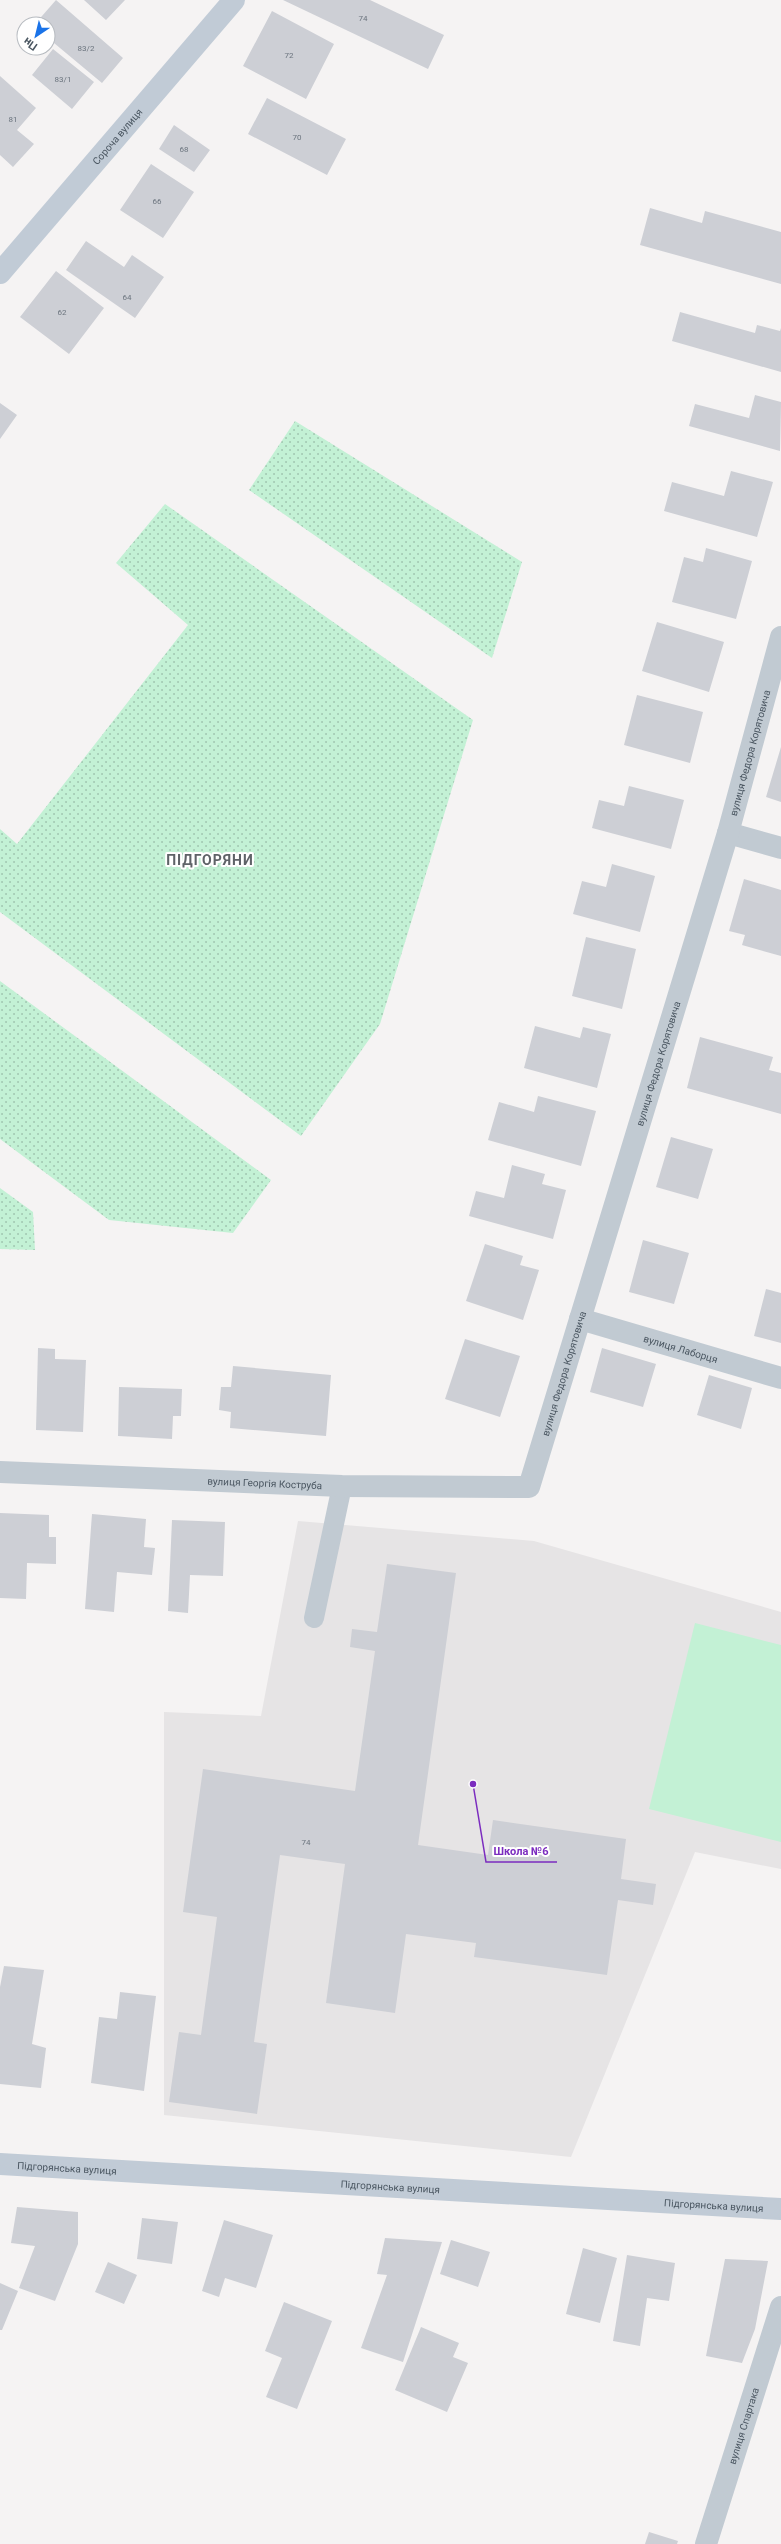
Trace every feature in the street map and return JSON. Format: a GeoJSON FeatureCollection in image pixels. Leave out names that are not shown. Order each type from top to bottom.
{"type":"FeatureCollection","features":[{"type":"Feature","properties":{"kind":"main road","name":"Сороча вулиця"},"geometry":{"type":"LineString","coordinates":[[0,273],[234,0]]}},
{"type":"Feature","properties":{"kind":"main road","name":"Підгорянська вулиця"},"geometry":{"type":"LineString","coordinates":[[0,2164],[781,2209]]}},
{"type":"Feature","properties":{"kind":"street","name":"вулиця Федора Корятовича"},"geometry":{"type":"LineString","coordinates":[[529,1487],[728,832],[781,637]]}},
{"type":"Feature","properties":{"kind":"street"},"geometry":{"type":"LineString","coordinates":[[728,832],[781,848]]}},
{"type":"Feature","properties":{"kind":"street","name":"вулиця Лаборця"},"geometry":{"type":"LineString","coordinates":[[580,1319],[781,1378]]}},
{"type":"Feature","properties":{"kind":"street","name":"вулиця Георгія Коструба"},"geometry":{"type":"LineString","coordinates":[[0,1472],[342,1486],[529,1487]]}},
{"type":"Feature","properties":{"kind":"street","name":"вулиця Спартака"},"geometry":{"type":"LineString","coordinates":[[706,2544],[781,2307]]}},
{"type":"Feature","properties":{"kind":"lane"},"geometry":{"type":"LineString","coordinates":[[314,1618],[342,1486]]}},
{"type":"Feature","properties":{"kind":"shaded area"},"geometry":{"type":"Polygon","coordinates":[[[298,1521],[534,1541],[781,1612],[781,1869],[695,1852],[571,2157],[164,2115],[164,1712],[261,1716],[298,1521]]]}},
{"type":"Feature","properties":{"kind":"green space"},"geometry":{"type":"Polygon","coordinates":[[[295,421],[522,562],[492,658],[249,490],[295,421]]]}},
{"type":"Feature","properties":{"kind":"green space"},"geometry":{"type":"Polygon","coordinates":[[[165,504],[473,720],[380,1024],[301,1136],[0,912],[0,829],[17,844],[188,625],[116,563],[165,504]]]}},
{"type":"Feature","properties":{"kind":"green space"},"geometry":{"type":"Polygon","coordinates":[[[0,981],[271,1180],[233,1233],[109,1220],[0,1139],[0,981]]]}},
{"type":"Feature","properties":{"kind":"green space"},"geometry":{"type":"Polygon","coordinates":[[[0,1188],[33,1212],[35,1250],[0,1249],[0,1188]]]}},
{"type":"Feature","properties":{"kind":"green space"},"geometry":{"type":"Polygon","coordinates":[[[695,1623],[781,1645],[781,1842],[649,1809],[695,1623]]]}},
{"type":"Feature","properties":{"kind":"building"},"geometry":{"type":"Polygon","coordinates":[[[56,0],[123,58],[102,83],[56,45],[56,16],[42,16],[56,0]]]}},
{"type":"Feature","properties":{"kind":"building"},"geometry":{"type":"Polygon","coordinates":[[[84,0],[125,0],[106,20],[84,0]]]}},
{"type":"Feature","properties":{"kind":"building"},"geometry":{"type":"Polygon","coordinates":[[[283,0],[370,0],[444,35],[428,69],[283,0]]]}},
{"type":"Feature","properties":{"kind":"building"},"geometry":{"type":"Polygon","coordinates":[[[272,11],[334,44],[306,99],[243,66],[272,11]]]}},
{"type":"Feature","properties":{"kind":"building"},"geometry":{"type":"Polygon","coordinates":[[[56,51],[94,82],[72,109],[32,75],[47,56],[56,56],[56,51]]]}},
{"type":"Feature","properties":{"kind":"building"},"geometry":{"type":"Polygon","coordinates":[[[0,76],[36,108],[17,130],[34,144],[13,167],[0,155],[0,76]]]}},
{"type":"Feature","properties":{"kind":"building"},"geometry":{"type":"Polygon","coordinates":[[[267,98],[346,139],[327,175],[248,134],[267,98]]]}},
{"type":"Feature","properties":{"kind":"building"},"geometry":{"type":"Polygon","coordinates":[[[174,125],[210,150],[194,172],[159,149],[174,125]]]}},
{"type":"Feature","properties":{"kind":"building"},"geometry":{"type":"Polygon","coordinates":[[[151,164],[194,192],[163,238],[120,210],[151,164]]]}},
{"type":"Feature","properties":{"kind":"building"},"geometry":{"type":"Polygon","coordinates":[[[650,208],[702,223],[705,211],[781,232],[781,284],[640,245],[650,208]]]}},
{"type":"Feature","properties":{"kind":"building"},"geometry":{"type":"Polygon","coordinates":[[[86,241],[124,267],[132,255],[164,277],[135,318],[66,270],[86,241]]]}},
{"type":"Feature","properties":{"kind":"building"},"geometry":{"type":"Polygon","coordinates":[[[56,271],[104,308],[69,354],[20,317],[56,271]]]}},
{"type":"Feature","properties":{"kind":"building"},"geometry":{"type":"Polygon","coordinates":[[[680,312],[755,333],[757,325],[780,331],[781,328],[781,372],[672,341],[680,312]]]}},
{"type":"Feature","properties":{"kind":"building"},"geometry":{"type":"Polygon","coordinates":[[[755,395],[781,402],[780,451],[689,426],[695,404],[749,418],[755,395]]]}},
{"type":"Feature","properties":{"kind":"building"},"geometry":{"type":"Polygon","coordinates":[[[0,403],[17,415],[0,439],[0,403]]]}},
{"type":"Feature","properties":{"kind":"building"},"geometry":{"type":"Polygon","coordinates":[[[731,471],[773,482],[757,537],[664,511],[672,482],[724,496],[731,471]]]}},
{"type":"Feature","properties":{"kind":"building"},"geometry":{"type":"Polygon","coordinates":[[[706,548],[752,561],[736,619],[672,602],[684,557],[703,562],[706,548]]]}},
{"type":"Feature","properties":{"kind":"building"},"geometry":{"type":"Polygon","coordinates":[[[657,622],[724,642],[709,692],[642,671],[657,622]]]}},
{"type":"Feature","properties":{"kind":"building"},"geometry":{"type":"Polygon","coordinates":[[[637,695],[703,712],[690,763],[624,745],[637,695]]]}},
{"type":"Feature","properties":{"kind":"building"},"geometry":{"type":"Polygon","coordinates":[[[781,747],[781,802],[766,797],[781,747]]]}},
{"type":"Feature","properties":{"kind":"building"},"geometry":{"type":"Polygon","coordinates":[[[629,786],[684,800],[671,849],[592,828],[599,800],[624,806],[629,786]]]}},
{"type":"Feature","properties":{"kind":"building"},"geometry":{"type":"Polygon","coordinates":[[[612,864],[655,876],[640,932],[573,914],[582,881],[606,887],[612,864]]]}},
{"type":"Feature","properties":{"kind":"building"},"geometry":{"type":"Polygon","coordinates":[[[744,879],[781,890],[781,956],[742,945],[745,935],[729,931],[744,879]]]}},
{"type":"Feature","properties":{"kind":"building"},"geometry":{"type":"Polygon","coordinates":[[[586,937],[636,949],[622,1009],[572,996],[586,937]]]}},
{"type":"Feature","properties":{"kind":"building"},"geometry":{"type":"Polygon","coordinates":[[[535,1026],[580,1038],[583,1027],[611,1034],[597,1088],[524,1068],[535,1026]]]}},
{"type":"Feature","properties":{"kind":"building"},"geometry":{"type":"Polygon","coordinates":[[[700,1037],[773,1057],[769,1070],[781,1073],[781,1114],[687,1088],[700,1037]]]}},
{"type":"Feature","properties":{"kind":"building"},"geometry":{"type":"Polygon","coordinates":[[[538,1096],[596,1111],[581,1166],[488,1140],[499,1102],[534,1112],[538,1096]]]}},
{"type":"Feature","properties":{"kind":"building"},"geometry":{"type":"Polygon","coordinates":[[[671,1137],[713,1149],[698,1199],[656,1187],[671,1137]]]}},
{"type":"Feature","properties":{"kind":"building"},"geometry":{"type":"Polygon","coordinates":[[[512,1165],[545,1174],[542,1184],[566,1190],[553,1239],[469,1216],[476,1191],[504,1198],[512,1165]]]}},
{"type":"Feature","properties":{"kind":"building"},"geometry":{"type":"Polygon","coordinates":[[[643,1240],[689,1253],[674,1304],[629,1292],[643,1240]]]}},
{"type":"Feature","properties":{"kind":"building"},"geometry":{"type":"Polygon","coordinates":[[[485,1244],[523,1256],[520,1265],[539,1270],[523,1320],[466,1301],[485,1244]]]}},
{"type":"Feature","properties":{"kind":"building"},"geometry":{"type":"Polygon","coordinates":[[[766,1289],[781,1293],[781,1343],[754,1336],[766,1289]]]}},
{"type":"Feature","properties":{"kind":"building"},"geometry":{"type":"Polygon","coordinates":[[[465,1339],[520,1356],[500,1417],[445,1399],[465,1339]]]}},
{"type":"Feature","properties":{"kind":"building"},"geometry":{"type":"Polygon","coordinates":[[[38,1348],[55,1349],[55,1359],[86,1360],[83,1432],[36,1430],[38,1348]]]}},
{"type":"Feature","properties":{"kind":"building"},"geometry":{"type":"Polygon","coordinates":[[[602,1348],[656,1364],[643,1407],[590,1392],[602,1348]]]}},
{"type":"Feature","properties":{"kind":"building"},"geometry":{"type":"Polygon","coordinates":[[[233,1366],[331,1375],[326,1436],[230,1428],[231,1412],[219,1410],[221,1387],[231,1387],[233,1366]]]}},
{"type":"Feature","properties":{"kind":"building"},"geometry":{"type":"Polygon","coordinates":[[[709,1375],[752,1388],[741,1429],[697,1415],[709,1375]]]}},
{"type":"Feature","properties":{"kind":"building"},"geometry":{"type":"Polygon","coordinates":[[[119,1387],[182,1389],[181,1416],[173,1416],[172,1439],[118,1436],[119,1387]]]}},
{"type":"Feature","properties":{"kind":"building"},"geometry":{"type":"Polygon","coordinates":[[[0,1513],[49,1515],[49,1537],[56,1537],[56,1564],[27,1563],[26,1599],[0,1598],[0,1513]]]}},
{"type":"Feature","properties":{"kind":"building"},"geometry":{"type":"Polygon","coordinates":[[[92,1514],[146,1519],[144,1547],[155,1548],[152,1575],[117,1572],[114,1612],[85,1609],[92,1514]]]}},
{"type":"Feature","properties":{"kind":"building"},"geometry":{"type":"Polygon","coordinates":[[[172,1520],[225,1522],[223,1576],[190,1575],[188,1613],[168,1611],[172,1520]]]}},
{"type":"Feature","properties":{"kind":"building"},"geometry":{"type":"Polygon","coordinates":[[[387,1564],[456,1573],[418,1845],[488,1855],[493,1820],[626,1839],[621,1879],[656,1884],[653,1905],[618,1900],[607,1975],[474,1957],[476,1943],[406,1934],[395,2013],[326,2003],[345,1864],[280,1855],[254,2042],[267,2044],[257,2114],[169,2102],[179,2032],[201,2035],[217,1917],[183,1912],[203,1769],[355,1791],[375,1651],[350,1647],[352,1629],[377,1632],[387,1564]]]}},
{"type":"Feature","properties":{"kind":"building"},"geometry":{"type":"Polygon","coordinates":[[[4,1966],[44,1970],[32,2044],[46,2048],[41,2088],[0,2084],[0,1987],[4,1966]]]}},
{"type":"Feature","properties":{"kind":"building"},"geometry":{"type":"Polygon","coordinates":[[[120,1992],[156,1996],[144,2091],[91,2083],[99,2017],[117,2019],[120,1992]]]}},
{"type":"Feature","properties":{"kind":"building"},"geometry":{"type":"Polygon","coordinates":[[[17,2207],[78,2212],[78,2244],[55,2301],[19,2288],[35,2246],[11,2243],[17,2207]]]}},
{"type":"Feature","properties":{"kind":"building"},"geometry":{"type":"Polygon","coordinates":[[[142,2218],[178,2222],[172,2264],[137,2259],[142,2218]]]}},
{"type":"Feature","properties":{"kind":"building"},"geometry":{"type":"Polygon","coordinates":[[[224,2220],[273,2235],[256,2288],[225,2278],[219,2297],[202,2291],[224,2220]]]}},
{"type":"Feature","properties":{"kind":"building"},"geometry":{"type":"Polygon","coordinates":[[[385,2238],[442,2242],[403,2362],[361,2348],[387,2275],[377,2274],[385,2238]]]}},
{"type":"Feature","properties":{"kind":"building"},"geometry":{"type":"Polygon","coordinates":[[[451,2240],[490,2252],[478,2287],[440,2274],[451,2240]]]}},
{"type":"Feature","properties":{"kind":"building"},"geometry":{"type":"Polygon","coordinates":[[[583,2248],[617,2258],[600,2323],[566,2314],[583,2248]]]}},
{"type":"Feature","properties":{"kind":"building"},"geometry":{"type":"Polygon","coordinates":[[[627,2255],[675,2263],[669,2301],[647,2298],[640,2346],[613,2341],[627,2255]]]}},
{"type":"Feature","properties":{"kind":"building"},"geometry":{"type":"Polygon","coordinates":[[[725,2259],[768,2261],[755,2329],[742,2363],[706,2356],[725,2259]]]}},
{"type":"Feature","properties":{"kind":"building"},"geometry":{"type":"Polygon","coordinates":[[[108,2262],[137,2275],[124,2304],[95,2292],[108,2262]]]}},
{"type":"Feature","properties":{"kind":"building"},"geometry":{"type":"Polygon","coordinates":[[[0,2283],[18,2291],[2,2330],[0,2330],[0,2283]]]}},
{"type":"Feature","properties":{"kind":"building"},"geometry":{"type":"Polygon","coordinates":[[[284,2302],[332,2321],[297,2409],[266,2397],[282,2358],[265,2351],[284,2302]]]}},
{"type":"Feature","properties":{"kind":"building"},"geometry":{"type":"Polygon","coordinates":[[[421,2327],[459,2343],[453,2357],[468,2363],[447,2412],[395,2390],[421,2327]]]}},
{"type":"Feature","properties":{"kind":"building"},"geometry":{"type":"Polygon","coordinates":[[[649,2532],[678,2541],[677,2544],[645,2544],[649,2532]]]}},
{"type":"Feature","properties":{"kind":"place","name":"Школа №6"},"geometry":{"type":"Point","coordinates":[473,1784]}},
{"type":"Feature","properties":{"kind":"district","name":"ПІДГОРЯНИ"},"geometry":{"type":"Point","coordinates":[210,860]}}]}
